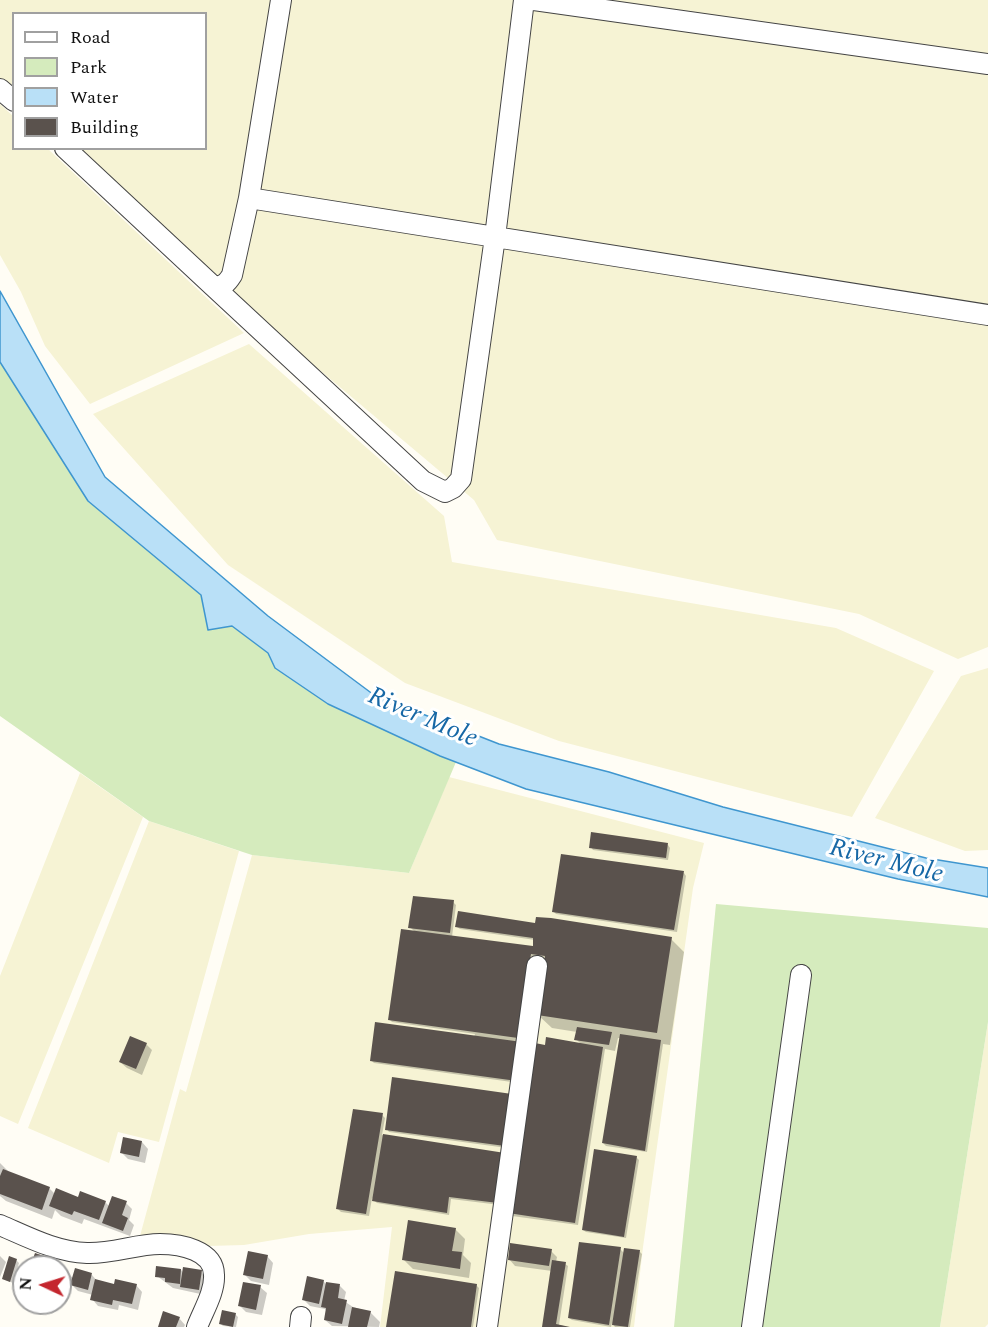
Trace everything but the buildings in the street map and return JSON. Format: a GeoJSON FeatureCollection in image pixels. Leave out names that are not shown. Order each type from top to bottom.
{"type":"FeatureCollection","features":[{"type":"Feature","properties":{"kind":"street"},"geometry":{"type":"LineString","coordinates":[[214,287],[223,286],[232,275],[249,198],[281,0]]}},
{"type":"Feature","properties":{"kind":"street"},"geometry":{"type":"LineString","coordinates":[[67,150],[423,480],[446,492],[461,479],[495,237],[524,0]]}},
{"type":"Feature","properties":{"kind":"street"},"geometry":{"type":"LineString","coordinates":[[534,0],[988,64]]}},
{"type":"Feature","properties":{"kind":"street"},"geometry":{"type":"LineString","coordinates":[[0,89],[12,99]]}},
{"type":"Feature","properties":{"kind":"street"},"geometry":{"type":"LineString","coordinates":[[249,198],[988,315]]}},
{"type":"Feature","properties":{"kind":"street"},"geometry":{"type":"LineString","coordinates":[[487,1327],[537,966]]}},
{"type":"Feature","properties":{"kind":"street"},"geometry":{"type":"LineString","coordinates":[[752,1327],[801,975]]}},
{"type":"Feature","properties":{"kind":"street"},"geometry":{"type":"LineString","coordinates":[[0,1225],[57,1248],[79,1252],[101,1253],[161,1244],[197,1250],[211,1261],[214,1275],[211,1293],[197,1327]]}},
{"type":"Feature","properties":{"kind":"shaded area"},"geometry":{"type":"Polygon","coordinates":[[[0,0],[988,0],[988,647],[958,659],[859,614],[497,540],[474,500],[58,150],[207,150],[207,12],[12,12],[12,111],[0,100],[0,0]]]}},
{"type":"Feature","properties":{"kind":"shaded area"},"geometry":{"type":"Polygon","coordinates":[[[0,104],[12,115],[12,150],[49,150],[244,333],[90,404],[45,346],[21,292],[0,255],[0,104]]]}},
{"type":"Feature","properties":{"kind":"shaded area"},"geometry":{"type":"Polygon","coordinates":[[[249,344],[444,516],[452,562],[836,628],[934,671],[852,817],[559,741],[405,683],[228,565],[93,414],[249,344]]]}},
{"type":"Feature","properties":{"kind":"shaded area"},"geometry":{"type":"Polygon","coordinates":[[[988,668],[988,850],[965,851],[875,818],[961,676],[988,668]]]}},
{"type":"Feature","properties":{"kind":"shaded area"},"geometry":{"type":"Polygon","coordinates":[[[80,773],[143,817],[18,1124],[0,1116],[0,976],[80,773]]]}},
{"type":"Feature","properties":{"kind":"shaded area"},"geometry":{"type":"Polygon","coordinates":[[[449,777],[704,843],[693,888],[634,1327],[380,1327],[392,1227],[309,1234],[244,1245],[208,1246],[140,1236],[180,1089],[186,1092],[252,855],[409,873],[449,777]]]}},
{"type":"Feature","properties":{"kind":"shaded area"},"geometry":{"type":"Polygon","coordinates":[[[149,821],[239,851],[159,1142],[118,1132],[109,1163],[28,1128],[149,821]]]}},
{"type":"Feature","properties":{"kind":"shaded area"},"geometry":{"type":"Polygon","coordinates":[[[988,1022],[988,1324],[985,1327],[940,1327],[988,1022]]]}},
{"type":"Feature","properties":{"kind":"green space"},"geometry":{"type":"Polygon","coordinates":[[[0,360],[88,501],[201,595],[208,630],[232,626],[268,653],[275,668],[328,704],[456,762],[409,873],[252,855],[149,821],[0,716],[0,360]]]}},
{"type":"Feature","properties":{"kind":"green space"},"geometry":{"type":"Polygon","coordinates":[[[716,904],[988,928],[988,1022],[940,1327],[674,1327],[716,904]]]}},
{"type":"Feature","properties":{"kind":"water","name":"River Mole"},"geometry":{"type":"Polygon","coordinates":[[[0,291],[105,477],[268,616],[374,695],[499,744],[609,772],[723,807],[926,858],[988,868],[988,897],[898,879],[526,789],[440,756],[328,704],[275,668],[268,653],[232,626],[208,630],[201,595],[88,501],[0,362],[0,291]]]}}]}
